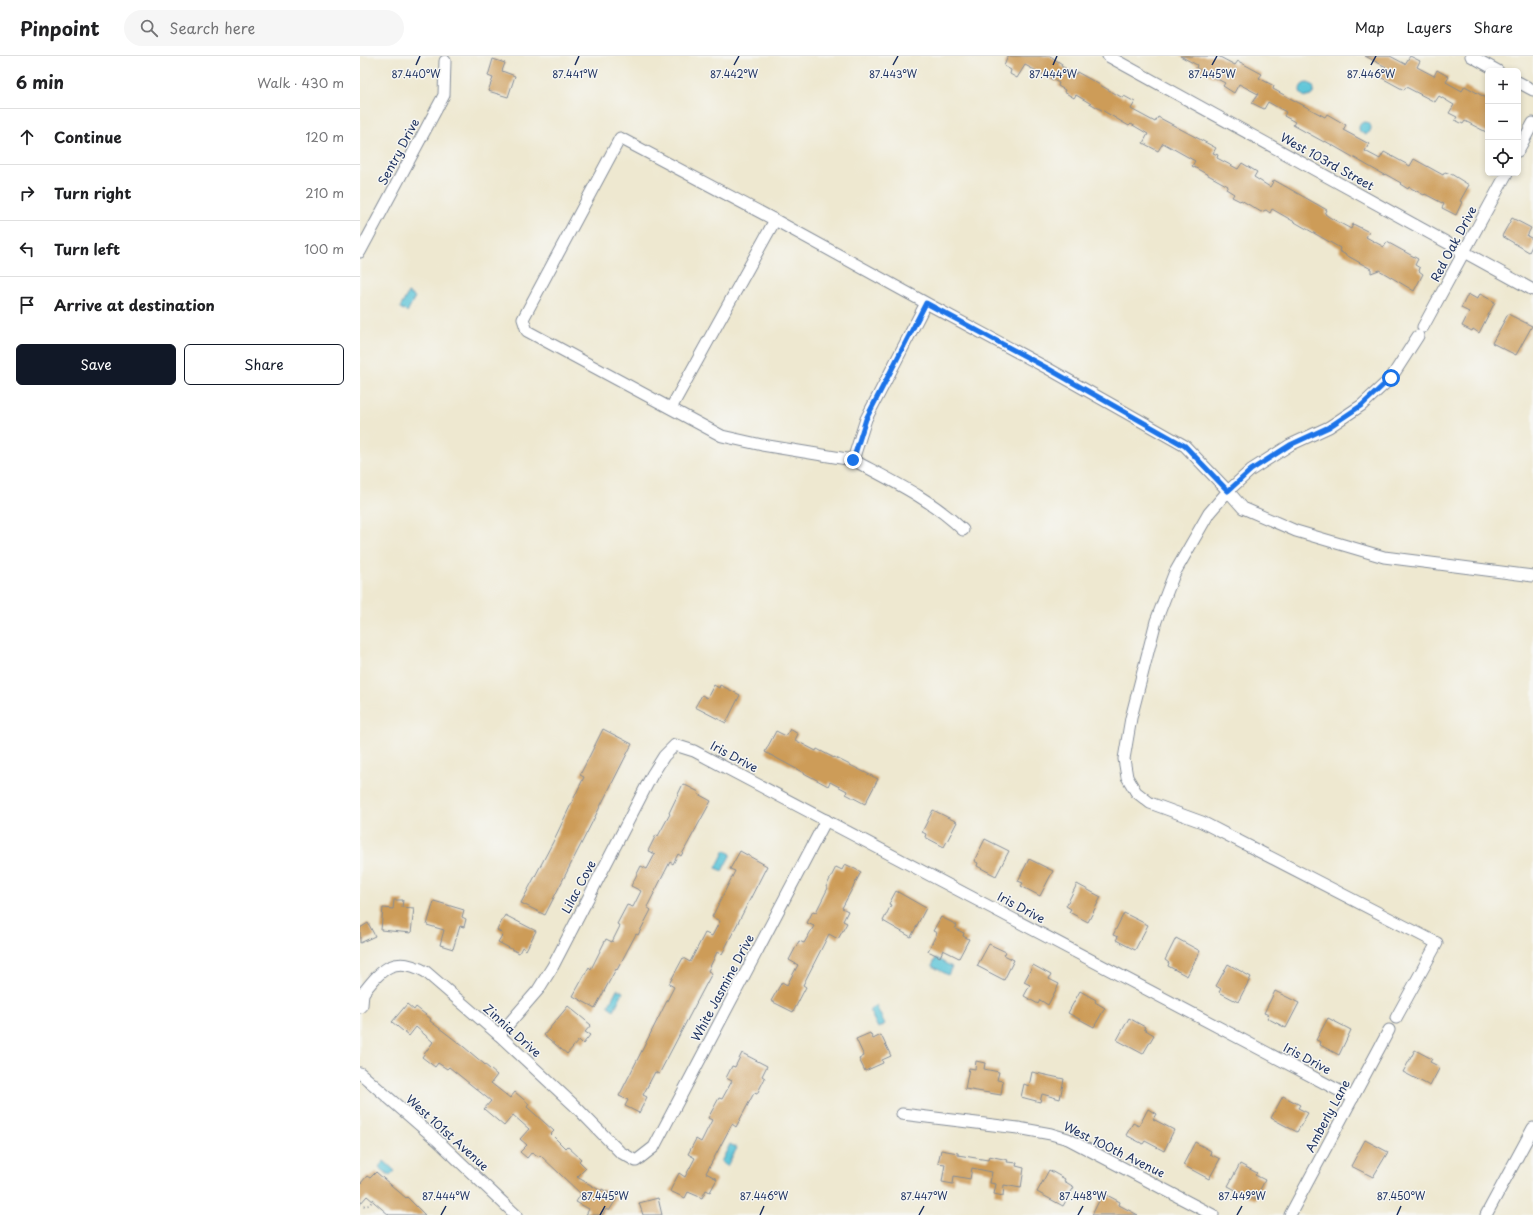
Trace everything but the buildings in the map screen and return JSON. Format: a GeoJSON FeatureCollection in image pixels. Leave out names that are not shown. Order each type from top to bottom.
{"type":"FeatureCollection","features":[{"type":"Feature","properties":{"kind":"street","name":"West 103rd Street"},"geometry":{"type":"LineString","coordinates":[[1108,56],[1533,290]]}},
{"type":"Feature","properties":{"kind":"street"},"geometry":{"type":"LineString","coordinates":[[1471,56],[1493,68]]}},
{"type":"Feature","properties":{"kind":"street","name":"Sentry Drive"},"geometry":{"type":"LineString","coordinates":[[360,252],[444,95],[445,61]]}},
{"type":"Feature","properties":{"kind":"street"},"geometry":{"type":"LineString","coordinates":[[1521,84],[1533,90]]}},
{"type":"Feature","properties":{"kind":"street"},"geometry":{"type":"LineString","coordinates":[[1521,146],[1533,123]]}},
{"type":"Feature","properties":{"kind":"street"},"geometry":{"type":"LineString","coordinates":[[963,530],[946,514],[908,489],[853,460],[762,445],[722,436],[527,331],[523,319],[620,138],[775,220],[1047,368],[1185,446],[1243,508],[1296,531],[1384,557],[1533,576]]}},
{"type":"Feature","properties":{"kind":"street","name":"Red Oak Drive"},"geometry":{"type":"LineString","coordinates":[[1396,1018],[1438,943],[1202,822],[1150,803],[1136,792],[1127,777],[1124,759],[1131,718],[1156,622],[1174,574],[1209,513],[1228,491],[1251,470],[1290,445],[1329,427],[1362,405],[1391,378],[1421,332],[1505,176]]}},
{"type":"Feature","properties":{"kind":"street"},"geometry":{"type":"LineString","coordinates":[[671,408],[775,220]]}},
{"type":"Feature","properties":{"kind":"street"},"geometry":{"type":"LineString","coordinates":[[853,460],[866,419],[926,303]]}},
{"type":"Feature","properties":{"kind":"street","name":"Iris Drive"},"geometry":{"type":"LineString","coordinates":[[675,745],[694,751],[1353,1098]]}},
{"type":"Feature","properties":{"kind":"street","name":"Lilac Cove"},"geometry":{"type":"LineString","coordinates":[[499,1036],[538,990],[553,966],[652,775],[664,756],[675,745]]}},
{"type":"Feature","properties":{"kind":"street","name":"White Jasmine Drive"},"geometry":{"type":"LineString","coordinates":[[636,1161],[654,1147],[826,820]]}},
{"type":"Feature","properties":{"kind":"street","name":"Zinnia Drive"},"geometry":{"type":"LineString","coordinates":[[360,1008],[362,1005],[361,993],[379,973],[391,966],[406,965],[416,967],[426,972],[499,1036],[575,1106],[620,1152],[636,1161]]}},
{"type":"Feature","properties":{"kind":"street","name":"Amberly Lane"},"geometry":{"type":"LineString","coordinates":[[1290,1215],[1389,1030]]}},
{"type":"Feature","properties":{"kind":"street","name":"West 101st Avenue"},"geometry":{"type":"LineString","coordinates":[[360,1073],[437,1140],[516,1215]]}},
{"type":"Feature","properties":{"kind":"street","name":"West 100th Avenue"},"geometry":{"type":"LineString","coordinates":[[902,1114],[1018,1128],[1051,1134],[1068,1139],[1213,1215]]}},
{"type":"Feature","properties":{"kind":"street"},"geometry":{"type":"LineString","coordinates":[[1486,1215],[1533,1128]]}},
{"type":"Feature","properties":{"kind":"path"},"geometry":{"type":"LineString","coordinates":[[360,1204],[365,1206],[369,1205],[374,1198]]}},
{"type":"Feature","properties":{"kind":"water"},"geometry":{"type":"Polygon","coordinates":[[[1307,83],[1312,85],[1314,90],[1312,95],[1307,97],[1302,95],[1300,90],[1302,85],[1307,83]]]}},
{"type":"Feature","properties":{"kind":"water"},"geometry":{"type":"Polygon","coordinates":[[[1363,122],[1367,122],[1371,128],[1367,134],[1363,134],[1359,130],[1359,126],[1363,122]]]}},
{"type":"Feature","properties":{"kind":"water"},"geometry":{"type":"Polygon","coordinates":[[[408,293],[415,297],[407,312],[400,308],[408,293]]]}},
{"type":"Feature","properties":{"kind":"water"},"geometry":{"type":"Polygon","coordinates":[[[725,850],[731,854],[722,871],[716,868],[725,850]]]}},
{"type":"Feature","properties":{"kind":"water"},"geometry":{"type":"Polygon","coordinates":[[[936,958],[952,967],[948,975],[932,966],[936,958]]]}},
{"type":"Feature","properties":{"kind":"water"},"geometry":{"type":"Polygon","coordinates":[[[617,989],[623,992],[614,1010],[608,1006],[617,989]]]}},
{"type":"Feature","properties":{"kind":"water"},"geometry":{"type":"Polygon","coordinates":[[[876,1006],[885,1024],[878,1028],[869,1010],[876,1006]]]}},
{"type":"Feature","properties":{"kind":"water"},"geometry":{"type":"Polygon","coordinates":[[[730,1144],[737,1148],[727,1166],[721,1162],[730,1144]]]}},
{"type":"Feature","properties":{"kind":"water"},"geometry":{"type":"Polygon","coordinates":[[[384,1161],[395,1171],[390,1176],[379,1167],[384,1161]]]}},
{"type":"Feature","properties":{"kind":"route"},"geometry":{"type":"LineString","coordinates":[[853,460],[866,419],[878,393],[926,303],[1047,368],[1185,446],[1204,468],[1228,491],[1251,470],[1290,445],[1329,427],[1362,405],[1391,378]]}}]}
